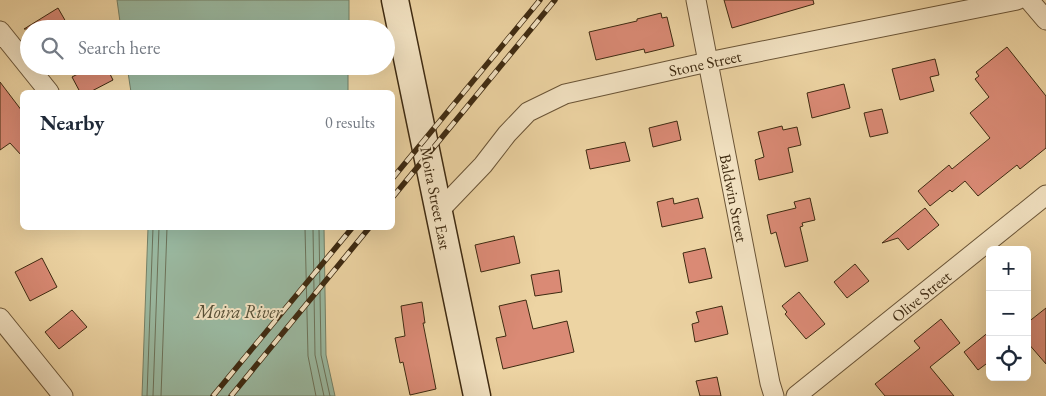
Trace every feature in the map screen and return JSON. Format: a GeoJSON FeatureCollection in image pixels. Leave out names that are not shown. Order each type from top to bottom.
{"type":"FeatureCollection","features":[{"type":"Feature","properties":{"kind":"street","name":"Moira Street East"},"geometry":{"type":"LineString","coordinates":[[395,0],[477,396]]}},
{"type":"Feature","properties":{"kind":"street","name":"Baldwin Street"},"geometry":{"type":"LineString","coordinates":[[696,0],[774,396]]}},
{"type":"Feature","properties":{"kind":"street","name":"Stone Street"},"geometry":{"type":"LineString","coordinates":[[438,212],[528,112],[566,94],[708,62],[1018,0]]}},
{"type":"Feature","properties":{"kind":"street"},"geometry":{"type":"LineString","coordinates":[[1029,0],[1046,20]]}},
{"type":"Feature","properties":{"kind":"street"},"geometry":{"type":"LineString","coordinates":[[0,32],[20,56]]}},
{"type":"Feature","properties":{"kind":"street"},"geometry":{"type":"LineString","coordinates":[[35,75],[47,90]]}},
{"type":"Feature","properties":{"kind":"street","name":"Olive Street"},"geometry":{"type":"LineString","coordinates":[[796,396],[1046,195]]}},
{"type":"Feature","properties":{"kind":"street"},"geometry":{"type":"LineString","coordinates":[[0,318],[63,396]]}},
{"type":"Feature","properties":{"kind":"water"},"geometry":{"type":"Polygon","coordinates":[[[117,0],[349,0],[349,20],[120,20],[117,0]]]}},
{"type":"Feature","properties":{"kind":"water"},"geometry":{"type":"Polygon","coordinates":[[[128,75],[348,75],[348,90],[131,90],[128,75]]]}},
{"type":"Feature","properties":{"kind":"water","name":"Moira River"},"geometry":{"type":"Polygon","coordinates":[[[148,230],[324,230],[326,355],[335,396],[142,396],[148,230]]]}},
{"type":"Feature","properties":{"kind":"building"},"geometry":{"type":"Polygon","coordinates":[[[724,0],[813,0],[814,4],[732,28],[724,0]]]}},
{"type":"Feature","properties":{"kind":"building"},"geometry":{"type":"Polygon","coordinates":[[[58,8],[65,20],[39,20],[58,8]]]}},
{"type":"Feature","properties":{"kind":"building"},"geometry":{"type":"Polygon","coordinates":[[[661,13],[662,18],[667,17],[674,46],[645,53],[644,49],[596,60],[589,32],[637,21],[637,19],[661,13]]]}},
{"type":"Feature","properties":{"kind":"building"},"geometry":{"type":"Polygon","coordinates":[[[1007,47],[1046,96],[1046,148],[1020,169],[1017,165],[978,196],[965,181],[930,206],[918,191],[949,165],[952,169],[990,138],[970,113],[989,97],[975,79],[979,76],[976,72],[1007,47]]]}},
{"type":"Feature","properties":{"kind":"building"},"geometry":{"type":"Polygon","coordinates":[[[935,59],[939,75],[930,77],[934,91],[900,100],[892,69],[935,59]]]}},
{"type":"Feature","properties":{"kind":"building"},"geometry":{"type":"Polygon","coordinates":[[[76,75],[110,75],[113,80],[94,90],[79,90],[72,77],[76,75]]]}},
{"type":"Feature","properties":{"kind":"building"},"geometry":{"type":"Polygon","coordinates":[[[0,82],[20,108],[20,154],[10,143],[0,150],[0,82]]]}},
{"type":"Feature","properties":{"kind":"building"},"geometry":{"type":"Polygon","coordinates":[[[844,84],[850,108],[812,118],[807,93],[844,84]]]}},
{"type":"Feature","properties":{"kind":"building"},"geometry":{"type":"Polygon","coordinates":[[[882,109],[888,133],[870,137],[864,113],[882,109]]]}},
{"type":"Feature","properties":{"kind":"building"},"geometry":{"type":"Polygon","coordinates":[[[677,121],[681,140],[653,147],[649,128],[677,121]]]}},
{"type":"Feature","properties":{"kind":"building"},"geometry":{"type":"Polygon","coordinates":[[[782,126],[783,130],[797,127],[801,145],[788,148],[793,172],[759,180],[755,160],[764,157],[758,132],[782,126]]]}},
{"type":"Feature","properties":{"kind":"building"},"geometry":{"type":"Polygon","coordinates":[[[625,142],[630,161],[590,169],[586,150],[625,142]]]}},
{"type":"Feature","properties":{"kind":"building"},"geometry":{"type":"Polygon","coordinates":[[[673,198],[674,204],[698,198],[703,218],[662,227],[657,202],[673,198]]]}},
{"type":"Feature","properties":{"kind":"building"},"geometry":{"type":"Polygon","coordinates":[[[810,198],[815,220],[802,223],[803,226],[800,227],[808,261],[785,267],[776,232],[771,234],[767,215],[796,208],[794,202],[810,198]]]}},
{"type":"Feature","properties":{"kind":"building"},"geometry":{"type":"Polygon","coordinates":[[[925,208],[939,225],[908,250],[898,238],[882,243],[925,208]]]}},
{"type":"Feature","properties":{"kind":"building"},"geometry":{"type":"Polygon","coordinates":[[[514,236],[520,263],[481,272],[475,245],[514,236]]]}},
{"type":"Feature","properties":{"kind":"building"},"geometry":{"type":"Polygon","coordinates":[[[705,248],[712,278],[689,283],[683,253],[705,248]]]}},
{"type":"Feature","properties":{"kind":"building"},"geometry":{"type":"Polygon","coordinates":[[[42,258],[57,287],[30,301],[15,272],[42,258]]]}},
{"type":"Feature","properties":{"kind":"building"},"geometry":{"type":"Polygon","coordinates":[[[855,264],[869,281],[847,298],[834,282],[855,264]]]}},
{"type":"Feature","properties":{"kind":"building"},"geometry":{"type":"Polygon","coordinates":[[[559,270],[562,292],[535,296],[531,275],[559,270]]]}},
{"type":"Feature","properties":{"kind":"building"},"geometry":{"type":"Polygon","coordinates":[[[799,292],[825,324],[806,339],[785,314],[787,312],[782,306],[799,292]]]}},
{"type":"Feature","properties":{"kind":"building"},"geometry":{"type":"Polygon","coordinates":[[[526,300],[533,329],[567,321],[574,352],[503,369],[496,338],[506,336],[499,306],[526,300]]]}},
{"type":"Feature","properties":{"kind":"building"},"geometry":{"type":"Polygon","coordinates":[[[422,302],[425,323],[423,323],[436,389],[410,395],[403,362],[400,363],[395,338],[405,336],[401,306],[422,302]]]}},
{"type":"Feature","properties":{"kind":"building"},"geometry":{"type":"Polygon","coordinates":[[[722,306],[728,334],[695,342],[692,324],[699,322],[696,312],[722,306]]]}},
{"type":"Feature","properties":{"kind":"building"},"geometry":{"type":"Polygon","coordinates":[[[1046,308],[1046,364],[1031,347],[1031,320],[1046,308]]]}},
{"type":"Feature","properties":{"kind":"building"},"geometry":{"type":"Polygon","coordinates":[[[72,310],[87,327],[59,349],[45,332],[72,310]]]}},
{"type":"Feature","properties":{"kind":"building"},"geometry":{"type":"Polygon","coordinates":[[[941,319],[960,343],[930,367],[954,396],[885,396],[875,384],[920,348],[914,341],[941,319]]]}},
{"type":"Feature","properties":{"kind":"building"},"geometry":{"type":"Polygon","coordinates":[[[986,334],[986,364],[978,370],[964,352],[986,334]]]}},
{"type":"Feature","properties":{"kind":"building"},"geometry":{"type":"Polygon","coordinates":[[[717,377],[721,396],[700,396],[696,381],[717,377]]]}},
{"type":"Feature","properties":{"kind":"railway"},"geometry":{"type":"LineString","coordinates":[[395,175],[540,0]]}},
{"type":"Feature","properties":{"kind":"railway"},"geometry":{"type":"LineString","coordinates":[[395,194],[555,0]]}},
{"type":"Feature","properties":{"kind":"railway"},"geometry":{"type":"LineString","coordinates":[[213,396],[350,230]]}},
{"type":"Feature","properties":{"kind":"railway"},"geometry":{"type":"LineString","coordinates":[[231,396],[367,230]]}}]}
